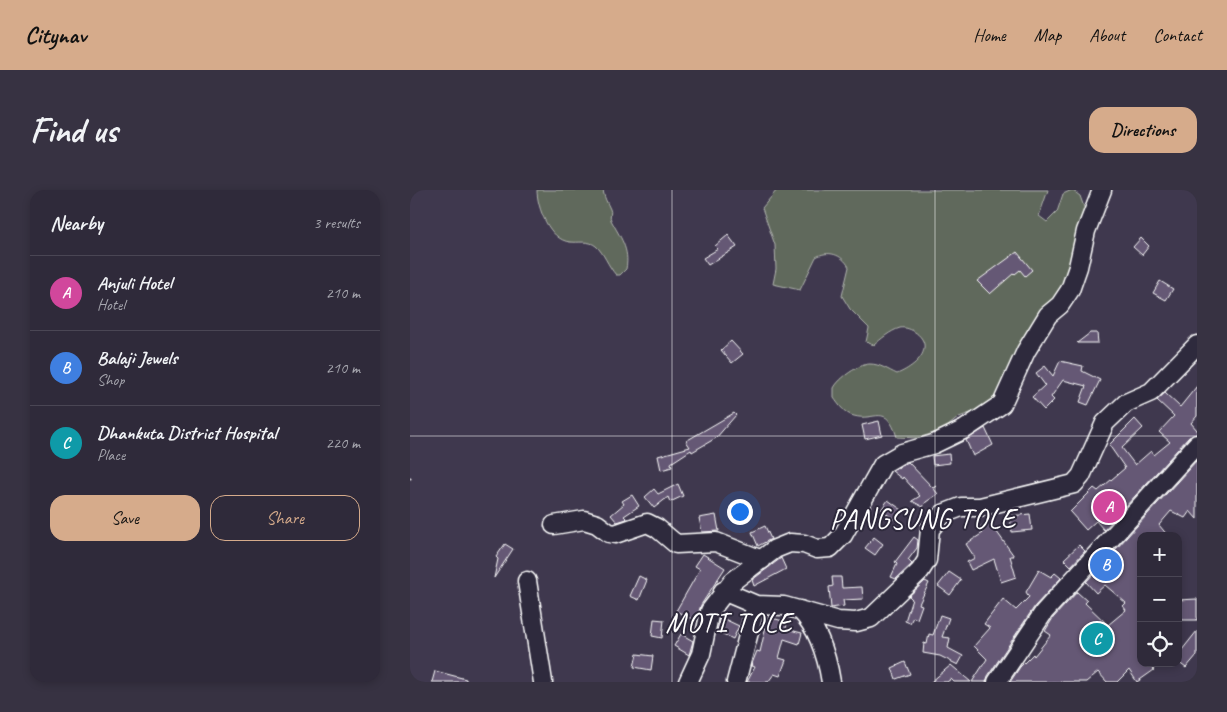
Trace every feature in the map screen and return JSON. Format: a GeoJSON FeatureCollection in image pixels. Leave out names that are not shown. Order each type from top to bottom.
{"type":"FeatureCollection","features":[{"type":"Feature","properties":{"kind":"street"},"geometry":{"type":"LineString","coordinates":[[688,682],[701,654],[710,611],[723,591],[733,581],[775,549],[790,543],[804,544],[817,549],[830,548],[843,535],[883,464],[902,453],[934,444],[966,429],[1002,404],[1026,351],[1048,316],[1060,305],[1070,290],[1078,267],[1086,231],[1102,190]]}},
{"type":"Feature","properties":{"kind":"street"},"geometry":{"type":"LineString","coordinates":[[723,591],[756,605],[784,606],[838,621],[856,622],[871,618],[920,571],[927,560],[930,529],[943,514],[961,507],[980,508],[1074,484],[1081,476],[1105,423],[1126,403],[1151,392],[1197,345]]}},
{"type":"Feature","properties":{"kind":"street"},"geometry":{"type":"LineString","coordinates":[[998,682],[1044,612],[1197,444]]}},
{"type":"Feature","properties":{"kind":"street"},"geometry":{"type":"LineString","coordinates":[[554,525],[584,520],[597,524],[609,533],[615,534],[646,523],[657,528],[676,544],[716,542],[762,560]]}},
{"type":"Feature","properties":{"kind":"street"},"geometry":{"type":"LineString","coordinates":[[527,581],[543,682]]}},
{"type":"Feature","properties":{"kind":"street"},"geometry":{"type":"LineString","coordinates":[[736,682],[756,605]]}},
{"type":"Feature","properties":{"kind":"street"},"geometry":{"type":"LineString","coordinates":[[800,610],[811,621],[819,640],[831,682]]}},
{"type":"Feature","properties":{"kind":"green space"},"geometry":{"type":"Polygon","coordinates":[[[537,190],[603,190],[611,210],[610,219],[621,238],[627,255],[626,269],[620,275],[616,275],[601,252],[593,244],[570,242],[556,235],[550,229],[542,213],[537,190]]]}},
{"type":"Feature","properties":{"kind":"green space"},"geometry":{"type":"Polygon","coordinates":[[[777,190],[1048,190],[1039,216],[1047,222],[1057,212],[1063,194],[1072,190],[1080,196],[1085,210],[1085,253],[998,403],[959,417],[943,430],[918,438],[897,437],[893,426],[884,417],[861,417],[851,415],[845,411],[834,398],[834,388],[840,380],[860,366],[877,365],[897,374],[914,364],[921,357],[924,344],[917,333],[904,328],[893,331],[874,345],[866,342],[869,328],[850,309],[842,296],[849,267],[839,256],[825,254],[816,257],[800,290],[773,284],[776,269],[775,245],[762,208],[777,190]]]}},
{"type":"Feature","properties":{"kind":"building"},"geometry":{"type":"Polygon","coordinates":[[[728,235],[737,247],[708,265],[703,258],[718,249],[715,246],[728,235]]]}},
{"type":"Feature","properties":{"kind":"building"},"geometry":{"type":"Polygon","coordinates":[[[1141,238],[1149,246],[1142,255],[1133,247],[1141,238]]]}},
{"type":"Feature","properties":{"kind":"building"},"geometry":{"type":"Polygon","coordinates":[[[1017,252],[1032,270],[1025,276],[1020,270],[1014,273],[990,294],[977,281],[1017,252]]]}},
{"type":"Feature","properties":{"kind":"building"},"geometry":{"type":"Polygon","coordinates":[[[1160,281],[1173,289],[1166,300],[1153,293],[1160,281]]]}},
{"type":"Feature","properties":{"kind":"building"},"geometry":{"type":"Polygon","coordinates":[[[1090,333],[1097,333],[1098,343],[1077,343],[1090,333]]]}},
{"type":"Feature","properties":{"kind":"building"},"geometry":{"type":"Polygon","coordinates":[[[731,341],[743,354],[732,363],[721,350],[731,341]]]}},
{"type":"Feature","properties":{"kind":"building"},"geometry":{"type":"Polygon","coordinates":[[[1060,361],[1083,366],[1082,371],[1100,380],[1088,405],[1080,402],[1086,386],[1063,380],[1051,397],[1054,400],[1044,410],[1032,397],[1045,385],[1036,373],[1045,366],[1053,376],[1060,361]]]}},
{"type":"Feature","properties":{"kind":"building"},"geometry":{"type":"Polygon","coordinates":[[[1197,386],[1197,416],[1191,423],[1197,430],[1197,434],[1189,437],[1104,530],[1096,521],[1086,530],[1070,512],[1094,488],[1098,491],[1125,468],[1109,445],[1135,419],[1143,428],[1122,448],[1135,465],[1151,451],[1154,455],[1170,442],[1159,432],[1174,416],[1157,400],[1165,393],[1180,407],[1197,386]]]}},
{"type":"Feature","properties":{"kind":"building"},"geometry":{"type":"Polygon","coordinates":[[[734,413],[736,415],[716,438],[692,452],[691,450],[671,463],[672,467],[661,470],[658,456],[690,447],[686,441],[734,413]]]}},
{"type":"Feature","properties":{"kind":"building"},"geometry":{"type":"Polygon","coordinates":[[[879,421],[882,435],[865,439],[862,425],[879,421]]]}},
{"type":"Feature","properties":{"kind":"building"},"geometry":{"type":"Polygon","coordinates":[[[985,428],[993,445],[973,456],[966,440],[985,428]]]}},
{"type":"Feature","properties":{"kind":"building"},"geometry":{"type":"Polygon","coordinates":[[[949,454],[950,463],[933,465],[932,456],[949,454]]]}},
{"type":"Feature","properties":{"kind":"building"},"geometry":{"type":"Polygon","coordinates":[[[1197,460],[1197,519],[1190,511],[1185,518],[1171,511],[1159,525],[1165,532],[1137,532],[1137,667],[1152,667],[1154,670],[1137,682],[1129,670],[1117,682],[1107,682],[1098,672],[1086,682],[1010,682],[1020,667],[1033,654],[1034,656],[1051,635],[1045,631],[1053,618],[1077,592],[1087,601],[1085,603],[1108,625],[1126,610],[1123,606],[1126,603],[1105,585],[1096,593],[1086,582],[1197,460]]]}},
{"type":"Feature","properties":{"kind":"building"},"geometry":{"type":"Polygon","coordinates":[[[908,462],[933,488],[936,486],[934,489],[938,494],[926,502],[923,507],[912,501],[920,496],[903,477],[902,479],[892,471],[908,462]]]}},
{"type":"Feature","properties":{"kind":"building"},"geometry":{"type":"Polygon","coordinates":[[[678,484],[683,496],[670,502],[668,497],[654,508],[645,497],[654,489],[658,494],[678,484]]]}},
{"type":"Feature","properties":{"kind":"building"},"geometry":{"type":"Polygon","coordinates":[[[632,495],[639,506],[624,516],[627,519],[617,522],[611,515],[624,504],[622,501],[632,495]]]}},
{"type":"Feature","properties":{"kind":"building"},"geometry":{"type":"Polygon","coordinates":[[[888,500],[902,510],[895,520],[881,510],[888,500]]]}},
{"type":"Feature","properties":{"kind":"building"},"geometry":{"type":"Polygon","coordinates":[[[1030,514],[1032,530],[1012,532],[1010,516],[1030,514]]]}},
{"type":"Feature","properties":{"kind":"building"},"geometry":{"type":"Polygon","coordinates":[[[716,515],[719,531],[702,532],[699,518],[716,515]]]}},
{"type":"Feature","properties":{"kind":"building"},"geometry":{"type":"Polygon","coordinates":[[[989,521],[1014,556],[1010,556],[1016,577],[1001,582],[994,559],[971,570],[967,562],[975,558],[966,544],[983,533],[979,528],[989,521]]]}},
{"type":"Feature","properties":{"kind":"building"},"geometry":{"type":"Polygon","coordinates":[[[765,526],[771,539],[758,546],[752,532],[765,526]]]}},
{"type":"Feature","properties":{"kind":"building"},"geometry":{"type":"Polygon","coordinates":[[[874,537],[883,544],[875,555],[865,548],[874,537]]]}},
{"type":"Feature","properties":{"kind":"building"},"geometry":{"type":"Polygon","coordinates":[[[914,537],[918,540],[917,548],[908,560],[912,564],[896,579],[891,577],[897,564],[895,562],[914,537]]]}},
{"type":"Feature","properties":{"kind":"building"},"geometry":{"type":"Polygon","coordinates":[[[505,544],[513,549],[494,578],[498,559],[496,557],[505,544]]]}},
{"type":"Feature","properties":{"kind":"building"},"geometry":{"type":"Polygon","coordinates":[[[1079,545],[1085,551],[1071,566],[1064,559],[1079,545]]]}},
{"type":"Feature","properties":{"kind":"building"},"geometry":{"type":"Polygon","coordinates":[[[703,554],[725,568],[701,605],[696,621],[676,611],[700,569],[695,566],[703,554]]]}},
{"type":"Feature","properties":{"kind":"building"},"geometry":{"type":"Polygon","coordinates":[[[781,558],[786,569],[754,586],[752,580],[781,558]]]}},
{"type":"Feature","properties":{"kind":"building"},"geometry":{"type":"Polygon","coordinates":[[[1039,570],[1051,577],[1055,573],[1061,578],[1035,606],[988,676],[986,682],[972,682],[987,659],[974,646],[990,628],[984,624],[1003,599],[1016,610],[1029,597],[1026,592],[1039,570]]]}},
{"type":"Feature","properties":{"kind":"building"},"geometry":{"type":"Polygon","coordinates":[[[949,572],[961,580],[950,595],[938,586],[949,572]]]}},
{"type":"Feature","properties":{"kind":"building"},"geometry":{"type":"Polygon","coordinates":[[[639,576],[647,580],[639,600],[630,596],[639,576]]]}},
{"type":"Feature","properties":{"kind":"building"},"geometry":{"type":"Polygon","coordinates":[[[832,577],[841,577],[842,588],[862,587],[863,599],[843,600],[844,606],[831,608],[829,587],[833,586],[832,577]]]}},
{"type":"Feature","properties":{"kind":"building"},"geometry":{"type":"Polygon","coordinates":[[[925,581],[929,583],[919,604],[922,605],[917,619],[913,617],[910,623],[905,621],[912,599],[909,596],[925,581]]]}},
{"type":"Feature","properties":{"kind":"building"},"geometry":{"type":"Polygon","coordinates":[[[1197,599],[1197,620],[1182,620],[1182,600],[1197,599]]]}},
{"type":"Feature","properties":{"kind":"building"},"geometry":{"type":"Polygon","coordinates":[[[940,615],[949,618],[942,637],[950,638],[948,648],[963,656],[958,665],[940,656],[923,653],[924,643],[927,644],[929,634],[933,635],[940,615]]]}},
{"type":"Feature","properties":{"kind":"building"},"geometry":{"type":"Polygon","coordinates":[[[720,617],[739,626],[733,639],[717,631],[720,617]]]}},
{"type":"Feature","properties":{"kind":"building"},"geometry":{"type":"Polygon","coordinates":[[[768,617],[787,622],[786,629],[802,633],[799,644],[784,639],[779,658],[786,660],[780,676],[774,674],[768,682],[747,682],[755,667],[751,666],[757,651],[760,652],[768,617]]]}},
{"type":"Feature","properties":{"kind":"building"},"geometry":{"type":"Polygon","coordinates":[[[654,619],[664,620],[662,638],[652,636],[654,619]]]}},
{"type":"Feature","properties":{"kind":"building"},"geometry":{"type":"Polygon","coordinates":[[[1197,631],[1197,655],[1186,668],[1182,665],[1182,650],[1197,631]]]}},
{"type":"Feature","properties":{"kind":"building"},"geometry":{"type":"Polygon","coordinates":[[[681,634],[693,641],[689,655],[674,646],[681,634]]]}},
{"type":"Feature","properties":{"kind":"building"},"geometry":{"type":"Polygon","coordinates":[[[637,654],[653,656],[651,670],[634,667],[637,654]]]}},
{"type":"Feature","properties":{"kind":"building"},"geometry":{"type":"Polygon","coordinates":[[[905,662],[910,674],[896,679],[892,668],[905,662]]]}},
{"type":"Feature","properties":{"kind":"building"},"geometry":{"type":"Polygon","coordinates":[[[951,665],[971,682],[954,682],[951,679],[947,682],[931,682],[951,665]]]}},
{"type":"Feature","properties":{"kind":"building"},"geometry":{"type":"Polygon","coordinates":[[[435,671],[466,679],[466,682],[432,682],[435,671]]]}},
{"type":"Feature","properties":{"kind":"place","name":"Anjuli Hotel"},"geometry":{"type":"Point","coordinates":[1109,507]}},
{"type":"Feature","properties":{"kind":"place","name":"Balaji Jewels"},"geometry":{"type":"Point","coordinates":[1106,565]}},
{"type":"Feature","properties":{"kind":"place","name":"Dhankuta District Hospital"},"geometry":{"type":"Point","coordinates":[1097,639]}},
{"type":"Feature","properties":{"kind":"district","name":"PANGSUNG TOLE"},"geometry":{"type":"Point","coordinates":[923,518]}},
{"type":"Feature","properties":{"kind":"district","name":"MOTI TOLE"},"geometry":{"type":"Point","coordinates":[729,622]}}]}
